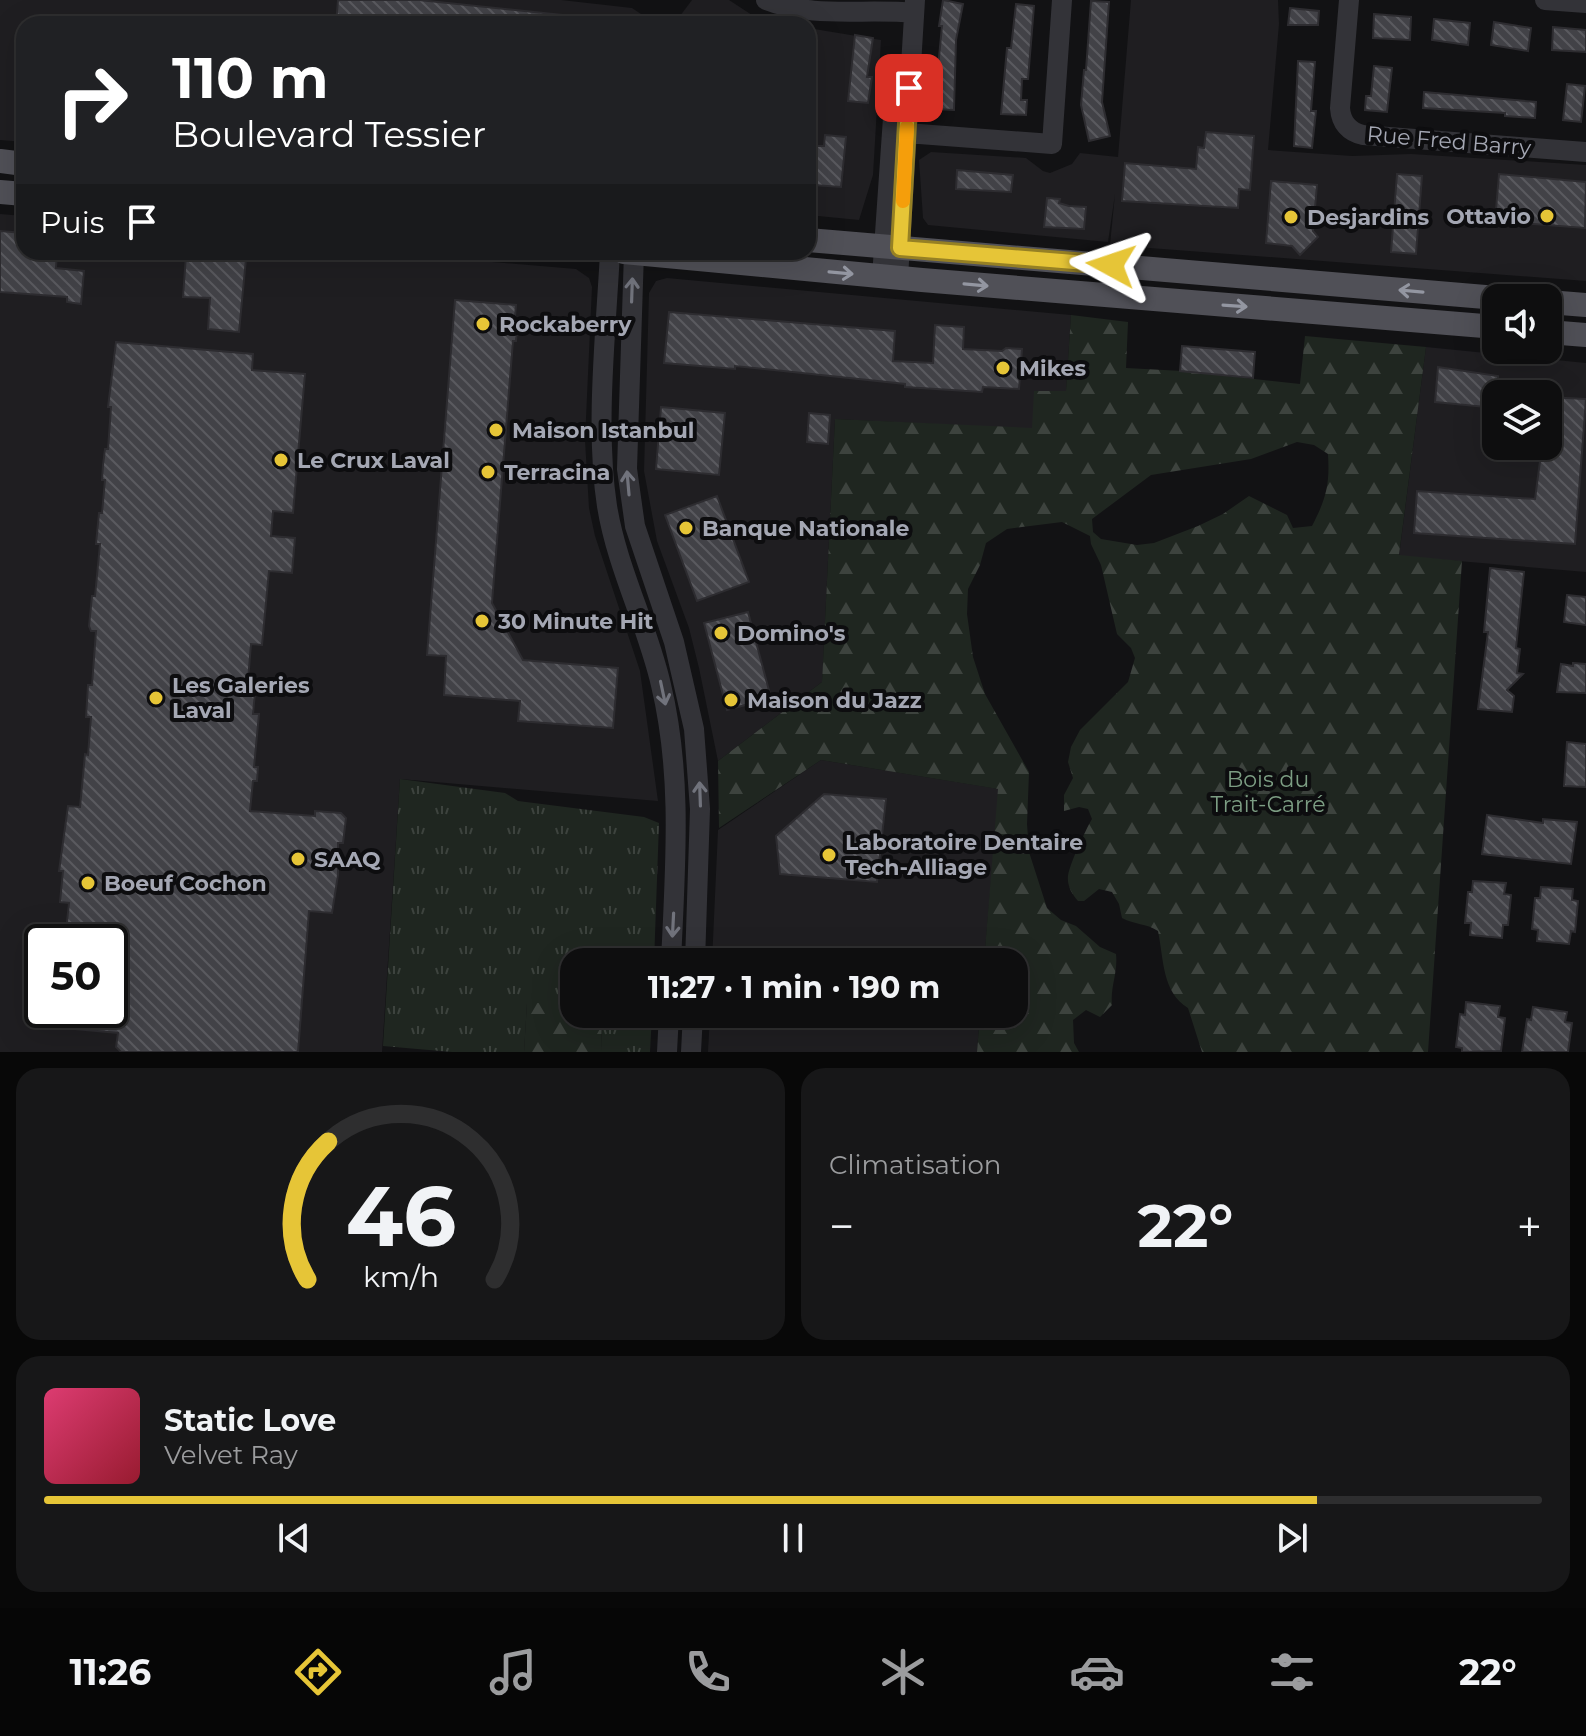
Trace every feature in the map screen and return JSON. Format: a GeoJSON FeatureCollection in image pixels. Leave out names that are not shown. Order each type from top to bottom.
{"type":"FeatureCollection","features":[{"type":"Feature","properties":{"kind":"main road"},"geometry":{"type":"LineString","coordinates":[[816,241],[1482,297]]}},
{"type":"Feature","properties":{"kind":"main road"},"geometry":{"type":"LineString","coordinates":[[716,260],[1482,326]]}},
{"type":"Feature","properties":{"kind":"main road"},"geometry":{"type":"LineString","coordinates":[[1562,303],[1586,305]]}},
{"type":"Feature","properties":{"kind":"main road"},"geometry":{"type":"LineString","coordinates":[[1562,333],[1586,335]]}},
{"type":"Feature","properties":{"kind":"street"},"geometry":{"type":"LineString","coordinates":[[766,0],[815,12],[908,6],[890,277]]}},
{"type":"Feature","properties":{"kind":"street"},"geometry":{"type":"LineString","coordinates":[[900,133],[1052,144],[1062,0]]}},
{"type":"Feature","properties":{"kind":"street","name":"Rue Fred Barry"},"geometry":{"type":"LineString","coordinates":[[1349,0],[1340,108],[1343,121],[1351,131],[1363,135],[1586,152]]}},
{"type":"Feature","properties":{"kind":"street"},"geometry":{"type":"LineString","coordinates":[[1545,0],[1586,3]]}},
{"type":"Feature","properties":{"kind":"street"},"geometry":{"type":"LineString","coordinates":[[610,260],[603,424],[605,489],[615,544],[658,670],[673,752],[677,814],[672,948]]}},
{"type":"Feature","properties":{"kind":"street"},"geometry":{"type":"LineString","coordinates":[[634,260],[628,481],[635,526],[674,642],[694,729],[700,823],[696,948]]}},
{"type":"Feature","properties":{"kind":"street"},"geometry":{"type":"LineString","coordinates":[[667,1052],[668,1028]]}},
{"type":"Feature","properties":{"kind":"street"},"geometry":{"type":"LineString","coordinates":[[691,1052],[692,1028]]}},
{"type":"Feature","properties":{"kind":"shaded area"},"geometry":{"type":"Polygon","coordinates":[[[0,0],[561,0],[632,8],[644,16],[16,16],[16,141],[0,140],[0,0]]]}},
{"type":"Feature","properties":{"kind":"shaded area"},"geometry":{"type":"Polygon","coordinates":[[[692,0],[729,0],[753,16],[680,16],[692,0]]]}},
{"type":"Feature","properties":{"kind":"shaded area"},"geometry":{"type":"Polygon","coordinates":[[[1131,0],[1278,0],[1279,24],[1268,150],[1352,156],[1411,154],[1586,165],[1586,281],[1110,245],[1115,194],[1108,242],[928,225],[923,218],[919,160],[931,152],[1026,158],[1050,173],[1072,164],[1080,153],[1118,157],[1131,0]]]}},
{"type":"Feature","properties":{"kind":"shaded area"},"geometry":{"type":"Polygon","coordinates":[[[816,29],[881,40],[873,175],[859,220],[816,216],[816,29]]]}},
{"type":"Feature","properties":{"kind":"shaded area"},"geometry":{"type":"Polygon","coordinates":[[[0,214],[16,215],[16,260],[469,260],[576,269],[589,278],[592,287],[585,440],[589,508],[595,536],[640,671],[658,801],[400,779],[382,1052],[0,1052],[0,214]]]}},
{"type":"Feature","properties":{"kind":"shaded area"},"geometry":{"type":"Polygon","coordinates":[[[667,278],[1071,315],[1066,392],[1033,429],[835,419],[822,682],[718,761],[689,628],[657,541],[644,471],[649,293],[656,281],[667,278]]]}},
{"type":"Feature","properties":{"kind":"shaded area"},"geometry":{"type":"Polygon","coordinates":[[[1426,347],[1482,353],[1482,364],[1562,364],[1562,361],[1586,363],[1586,572],[1399,556],[1426,347]]]}},
{"type":"Feature","properties":{"kind":"shaded area"},"geometry":{"type":"Polygon","coordinates":[[[821,760],[999,789],[985,948],[713,948],[718,830],[821,760]]]}},
{"type":"Feature","properties":{"kind":"shaded area"},"geometry":{"type":"Polygon","coordinates":[[[709,1028],[979,1028],[977,1052],[708,1052],[709,1028]]]}},
{"type":"Feature","properties":{"kind":"green space","name":"Bois du Trait-Carré"},"geometry":{"type":"Polygon","coordinates":[[[1071,315],[1128,322],[1126,368],[1300,384],[1305,336],[1426,347],[1399,555],[1462,561],[1428,1052],[1202,1052],[1188,1008],[1179,1001],[1169,984],[1158,931],[1122,918],[1112,892],[1099,889],[1084,901],[1078,901],[1074,896],[1068,883],[1069,870],[1092,819],[1088,809],[1079,807],[1064,811],[1064,795],[1073,778],[1068,762],[1071,747],[1080,730],[1128,682],[1135,658],[1131,648],[1117,634],[1101,565],[1090,536],[1062,522],[1007,529],[986,543],[980,565],[968,589],[967,614],[973,657],[985,694],[1029,772],[1029,852],[1047,908],[1061,920],[1076,926],[1100,947],[1116,954],[1112,1005],[1100,1017],[1086,1010],[1073,1020],[1074,1043],[1079,1052],[977,1052],[979,1028],[1028,1028],[1028,948],[985,948],[998,789],[821,760],[719,828],[718,761],[822,682],[835,419],[1032,428],[1034,391],[1066,391],[1071,315]],[[1297,442],[1251,459],[1151,475],[1092,519],[1093,532],[1101,539],[1137,545],[1154,543],[1223,514],[1249,496],[1287,515],[1293,528],[1312,526],[1328,483],[1328,454],[1314,445],[1297,442]]]}},
{"type":"Feature","properties":{"kind":"green space"},"geometry":{"type":"Polygon","coordinates":[[[400,779],[505,793],[518,801],[644,817],[659,823],[655,948],[560,948],[560,1003],[527,1003],[524,1052],[452,1052],[383,1046],[400,779]]]}},
{"type":"Feature","properties":{"kind":"green space"},"geometry":{"type":"Polygon","coordinates":[[[527,1003],[560,1003],[560,1028],[602,1028],[601,1052],[524,1052],[527,1003]]]}},
{"type":"Feature","properties":{"kind":"green space"},"geometry":{"type":"Polygon","coordinates":[[[602,1028],[651,1028],[650,1052],[601,1052],[602,1028]]]}},
{"type":"Feature","properties":{"kind":"building"},"geometry":{"type":"Polygon","coordinates":[[[338,0],[419,0],[571,16],[337,16],[338,0]]]}},
{"type":"Feature","properties":{"kind":"building"},"geometry":{"type":"Polygon","coordinates":[[[943,0],[963,4],[956,40],[954,110],[934,109],[943,0]]]}},
{"type":"Feature","properties":{"kind":"building"},"geometry":{"type":"Polygon","coordinates":[[[1091,1],[1109,2],[1102,102],[1110,136],[1089,141],[1081,105],[1091,1]]]}},
{"type":"Feature","properties":{"kind":"building"},"geometry":{"type":"Polygon","coordinates":[[[1016,4],[1034,6],[1028,79],[1022,79],[1021,100],[1027,100],[1026,115],[1001,114],[1007,48],[1011,48],[1016,4]]]}},
{"type":"Feature","properties":{"kind":"building"},"geometry":{"type":"Polygon","coordinates":[[[1290,8],[1319,11],[1318,25],[1288,25],[1290,8]]]}},
{"type":"Feature","properties":{"kind":"building"},"geometry":{"type":"Polygon","coordinates":[[[1374,14],[1411,17],[1410,40],[1373,38],[1374,14]]]}},
{"type":"Feature","properties":{"kind":"building"},"geometry":{"type":"Polygon","coordinates":[[[1434,19],[1470,23],[1468,45],[1432,40],[1434,19]]]}},
{"type":"Feature","properties":{"kind":"building"},"geometry":{"type":"Polygon","coordinates":[[[1494,22],[1531,28],[1528,51],[1491,45],[1494,22]]]}},
{"type":"Feature","properties":{"kind":"building"},"geometry":{"type":"Polygon","coordinates":[[[1553,27],[1586,30],[1586,52],[1552,50],[1553,27]]]}},
{"type":"Feature","properties":{"kind":"building"},"geometry":{"type":"Polygon","coordinates":[[[855,35],[873,38],[867,77],[872,77],[868,103],[848,101],[855,35]]]}},
{"type":"Feature","properties":{"kind":"building"},"geometry":{"type":"Polygon","coordinates":[[[1298,61],[1315,62],[1311,111],[1316,111],[1312,148],[1294,146],[1298,61]]]}},
{"type":"Feature","properties":{"kind":"building"},"geometry":{"type":"Polygon","coordinates":[[[1374,66],[1392,68],[1387,112],[1365,110],[1366,96],[1371,96],[1374,66]]]}},
{"type":"Feature","properties":{"kind":"building"},"geometry":{"type":"Polygon","coordinates":[[[1567,84],[1585,86],[1581,122],[1563,120],[1567,84]]]}},
{"type":"Feature","properties":{"kind":"building"},"geometry":{"type":"Polygon","coordinates":[[[1424,92],[1536,102],[1535,118],[1423,108],[1424,92]]]}},
{"type":"Feature","properties":{"kind":"building"},"geometry":{"type":"Polygon","coordinates":[[[1206,132],[1254,136],[1250,190],[1239,189],[1238,208],[1122,201],[1125,163],[1196,169],[1198,147],[1204,148],[1206,132]]]}},
{"type":"Feature","properties":{"kind":"building"},"geometry":{"type":"Polygon","coordinates":[[[825,135],[846,137],[841,187],[816,185],[817,146],[824,146],[825,135]]]}},
{"type":"Feature","properties":{"kind":"building"},"geometry":{"type":"Polygon","coordinates":[[[957,170],[1013,175],[1011,192],[956,189],[957,170]]]}},
{"type":"Feature","properties":{"kind":"building"},"geometry":{"type":"Polygon","coordinates":[[[1397,174],[1422,176],[1416,254],[1391,252],[1397,174]]]}},
{"type":"Feature","properties":{"kind":"building"},"geometry":{"type":"Polygon","coordinates":[[[1499,174],[1586,182],[1585,228],[1495,221],[1499,174]]]}},
{"type":"Feature","properties":{"kind":"building"},"geometry":{"type":"Polygon","coordinates":[[[1271,181],[1317,185],[1313,231],[1318,237],[1300,255],[1292,246],[1266,243],[1271,181]]]}},
{"type":"Feature","properties":{"kind":"building"},"geometry":{"type":"Polygon","coordinates":[[[1047,198],[1060,199],[1059,203],[1069,206],[1086,207],[1084,229],[1044,227],[1047,198]]]}},
{"type":"Feature","properties":{"kind":"building"},"geometry":{"type":"Polygon","coordinates":[[[0,231],[16,232],[16,260],[56,260],[56,268],[84,271],[81,304],[67,302],[67,297],[0,292],[0,231]]]}},
{"type":"Feature","properties":{"kind":"building"},"geometry":{"type":"Polygon","coordinates":[[[186,260],[246,260],[239,332],[208,329],[210,298],[183,297],[186,260]]]}},
{"type":"Feature","properties":{"kind":"building"},"geometry":{"type":"Polygon","coordinates":[[[455,300],[516,305],[516,341],[513,341],[492,603],[523,660],[618,668],[613,728],[518,721],[520,701],[444,695],[446,656],[427,655],[455,300]]]}},
{"type":"Feature","properties":{"kind":"building"},"geometry":{"type":"Polygon","coordinates":[[[669,312],[895,331],[893,361],[933,363],[935,325],[964,327],[963,349],[1022,349],[1019,389],[983,387],[982,392],[905,387],[905,384],[735,366],[735,369],[664,363],[669,312]]]}},
{"type":"Feature","properties":{"kind":"building","name":"Les Galeries Laval"},"geometry":{"type":"Polygon","coordinates":[[[116,342],[253,354],[252,370],[305,374],[293,513],[273,511],[271,536],[295,538],[292,573],[269,571],[262,645],[251,644],[248,681],[256,682],[253,714],[259,714],[254,767],[258,767],[257,781],[253,781],[250,811],[315,816],[315,811],[341,813],[346,818],[343,843],[338,843],[338,875],[332,913],[309,911],[298,1052],[121,1052],[116,1047],[118,1033],[65,1028],[128,1028],[128,924],[67,924],[69,903],[60,902],[63,871],[59,871],[68,806],[80,807],[85,754],[88,755],[91,717],[86,717],[88,685],[92,685],[96,631],[91,631],[89,626],[100,544],[96,544],[99,513],[102,513],[105,449],[108,449],[111,407],[108,407],[116,342]]]}},
{"type":"Feature","properties":{"kind":"building"},"geometry":{"type":"Polygon","coordinates":[[[1182,346],[1255,352],[1253,378],[1180,371],[1182,346]]]}},
{"type":"Feature","properties":{"kind":"building"},"geometry":{"type":"Polygon","coordinates":[[[1438,367],[1498,376],[1498,380],[1482,380],[1482,407],[1435,402],[1438,367]]]}},
{"type":"Feature","properties":{"kind":"building"},"geometry":{"type":"Polygon","coordinates":[[[1562,398],[1586,399],[1575,544],[1414,533],[1417,491],[1535,499],[1540,460],[1562,460],[1562,398]]]}},
{"type":"Feature","properties":{"kind":"building"},"geometry":{"type":"Polygon","coordinates":[[[661,407],[725,413],[719,475],[656,469],[661,407]]]}},
{"type":"Feature","properties":{"kind":"building"},"geometry":{"type":"Polygon","coordinates":[[[809,413],[830,415],[828,444],[807,442],[809,413]]]}},
{"type":"Feature","properties":{"kind":"building"},"geometry":{"type":"Polygon","coordinates":[[[717,496],[749,582],[697,601],[665,515],[717,496]]]}},
{"type":"Feature","properties":{"kind":"building"},"geometry":{"type":"Polygon","coordinates":[[[1490,568],[1524,572],[1516,648],[1520,649],[1517,673],[1523,674],[1507,690],[1514,696],[1512,712],[1478,709],[1488,632],[1484,632],[1490,568]]]}},
{"type":"Feature","properties":{"kind":"building"},"geometry":{"type":"Polygon","coordinates":[[[1567,595],[1586,597],[1586,625],[1564,622],[1567,595]]]}},
{"type":"Feature","properties":{"kind":"building"},"geometry":{"type":"Polygon","coordinates":[[[748,612],[771,698],[727,710],[704,623],[748,612]]]}},
{"type":"Feature","properties":{"kind":"building"},"geometry":{"type":"Polygon","coordinates":[[[1573,663],[1586,664],[1586,693],[1557,692],[1561,664],[1573,666],[1573,663]]]}},
{"type":"Feature","properties":{"kind":"building"},"geometry":{"type":"Polygon","coordinates":[[[1567,742],[1586,744],[1586,787],[1564,786],[1567,742]]]}},
{"type":"Feature","properties":{"kind":"building","name":"Laboratoire Dentaire Tech-Alliage"},"geometry":{"type":"Polygon","coordinates":[[[824,794],[886,799],[877,882],[780,874],[776,836],[824,794]]]}},
{"type":"Feature","properties":{"kind":"building"},"geometry":{"type":"Polygon","coordinates":[[[1487,815],[1543,823],[1543,819],[1577,822],[1571,864],[1482,854],[1487,815]]]}},
{"type":"Feature","properties":{"kind":"building"},"geometry":{"type":"Polygon","coordinates":[[[1473,881],[1506,883],[1504,894],[1511,895],[1508,925],[1503,925],[1502,938],[1470,935],[1471,923],[1465,923],[1468,892],[1472,892],[1473,881]]]}},
{"type":"Feature","properties":{"kind":"building"},"geometry":{"type":"Polygon","coordinates":[[[1541,887],[1573,889],[1572,900],[1578,901],[1575,932],[1571,931],[1569,944],[1537,941],[1538,930],[1532,929],[1535,898],[1540,898],[1541,887]]]}},
{"type":"Feature","properties":{"kind":"building"},"geometry":{"type":"Polygon","coordinates":[[[1466,1002],[1500,1006],[1498,1017],[1505,1018],[1501,1051],[1462,1052],[1462,1048],[1456,1047],[1460,1014],[1465,1015],[1466,1002]]]}},
{"type":"Feature","properties":{"kind":"building"},"geometry":{"type":"Polygon","coordinates":[[[1533,1007],[1567,1012],[1565,1022],[1572,1023],[1568,1052],[1522,1052],[1527,1019],[1531,1020],[1533,1007]]]}},
{"type":"Feature","properties":{"kind":"slow traffic"},"geometry":{"type":"LineString","coordinates":[[903,201],[907,127]]}},
{"type":"Feature","properties":{"kind":"place","name":"Ottavio"},"geometry":{"type":"Point","coordinates":[1547,216]}},
{"type":"Feature","properties":{"kind":"place","name":"Desjardins"},"geometry":{"type":"Point","coordinates":[1291,217]}},
{"type":"Feature","properties":{"kind":"place","name":"Rockaberry"},"geometry":{"type":"Point","coordinates":[483,324]}},
{"type":"Feature","properties":{"kind":"place","name":"Mikes"},"geometry":{"type":"Point","coordinates":[1003,368]}},
{"type":"Feature","properties":{"kind":"place","name":"Maison Istanbul"},"geometry":{"type":"Point","coordinates":[496,430]}},
{"type":"Feature","properties":{"kind":"place","name":"Le Crux Laval"},"geometry":{"type":"Point","coordinates":[281,460]}},
{"type":"Feature","properties":{"kind":"place","name":"Terracina"},"geometry":{"type":"Point","coordinates":[488,472]}},
{"type":"Feature","properties":{"kind":"place","name":"Banque Nationale"},"geometry":{"type":"Point","coordinates":[686,528]}},
{"type":"Feature","properties":{"kind":"place","name":"30 Minute Hit"},"geometry":{"type":"Point","coordinates":[482,621]}},
{"type":"Feature","properties":{"kind":"place","name":"Domino's"},"geometry":{"type":"Point","coordinates":[721,633]}},
{"type":"Feature","properties":{"kind":"place","name":"Les Galeries Laval"},"geometry":{"type":"Point","coordinates":[156,698]}},
{"type":"Feature","properties":{"kind":"place","name":"Maison du Jazz"},"geometry":{"type":"Point","coordinates":[731,700]}},
{"type":"Feature","properties":{"kind":"place","name":"Laboratoire Dentaire Tech-Alliage"},"geometry":{"type":"Point","coordinates":[829,855]}},
{"type":"Feature","properties":{"kind":"place","name":"SAAQ"},"geometry":{"type":"Point","coordinates":[298,859]}},
{"type":"Feature","properties":{"kind":"place","name":"Boeuf Cochon"},"geometry":{"type":"Point","coordinates":[88,883]}},
{"type":"Feature","properties":{"kind":"route"},"geometry":{"type":"LineString","coordinates":[[909,88],[900,248],[1111,265]]}}]}
